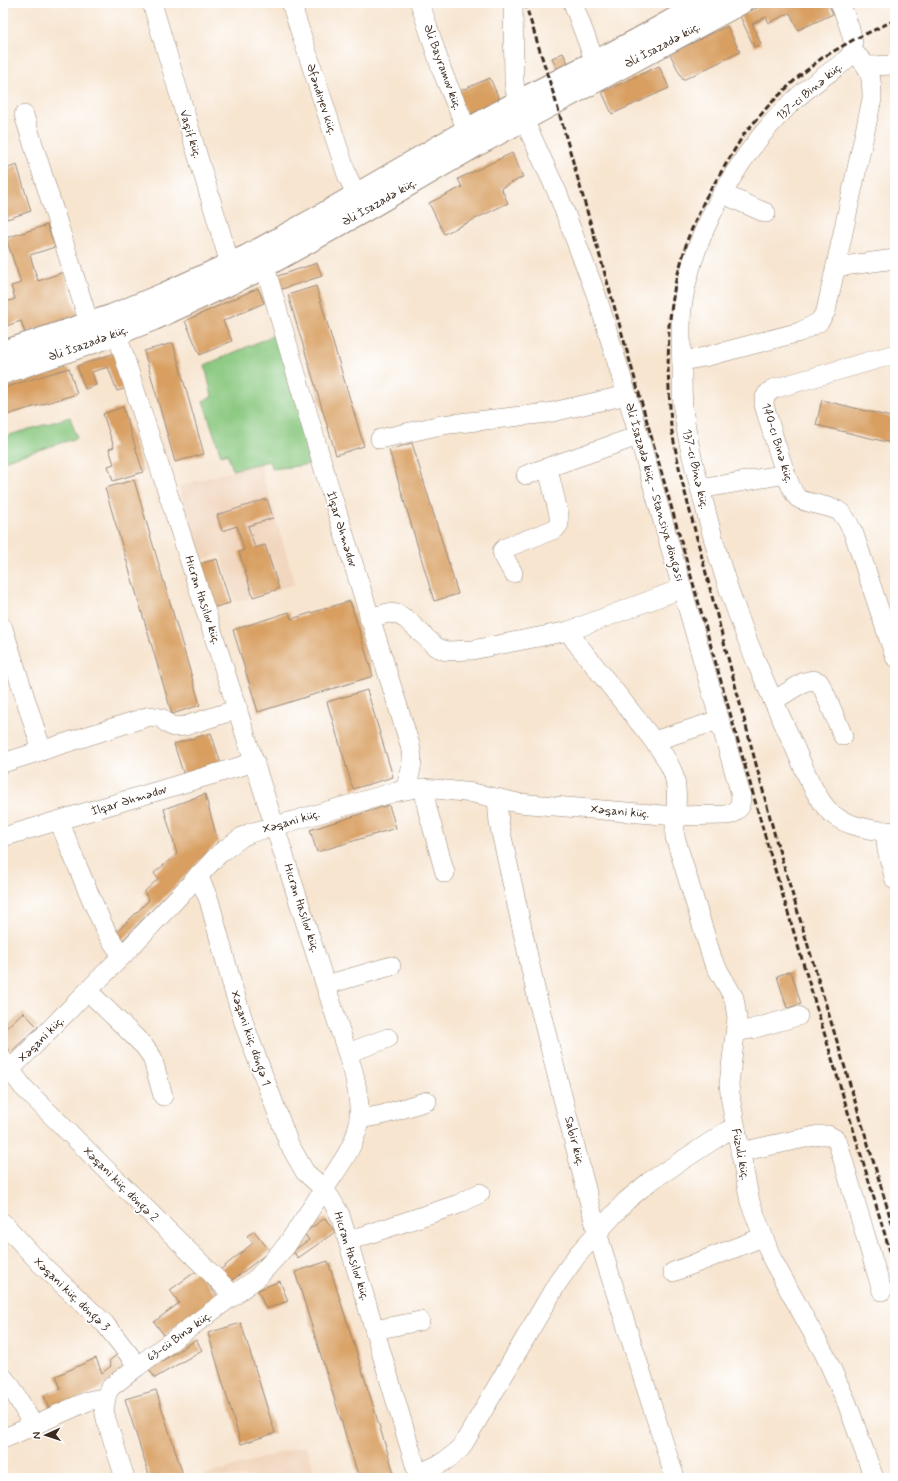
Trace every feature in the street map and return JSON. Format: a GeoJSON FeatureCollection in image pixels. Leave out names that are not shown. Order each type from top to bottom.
{"type":"FeatureCollection","features":[{"type":"Feature","properties":{"kind":"main road","name":"Əli İsazadə küç."},"geometry":{"type":"LineString","coordinates":[[3,352],[89,323],[114,325],[154,319],[265,267],[475,146],[521,110],[595,62],[704,7],[741,3]]}},
{"type":"Feature","properties":{"kind":"main road","name":"Əli İsazadə küç."},"geometry":{"type":"LineString","coordinates":[[3,373],[114,325],[164,294],[259,250],[467,130],[521,110],[704,7]]}},
{"type":"Feature","properties":{"kind":"street","name":"Vaqif küç."},"geometry":{"type":"LineString","coordinates":[[152,3],[230,264]]}},
{"type":"Feature","properties":{"kind":"street","name":"Əfəndiyev küç."},"geometry":{"type":"LineString","coordinates":[[291,3],[347,175],[356,194]]}},
{"type":"Feature","properties":{"kind":"street","name":"Əli Bayramov küç."},"geometry":{"type":"LineString","coordinates":[[420,3],[442,71],[467,130]]}},
{"type":"Feature","properties":{"kind":"street","name":"Əli İsazadə küç. - Stansiya döngəsi"},"geometry":{"type":"LineString","coordinates":[[513,3],[515,90],[521,110],[558,194],[583,259],[610,340],[683,588],[741,795],[740,807],[737,811],[728,815],[675,816]]}},
{"type":"Feature","properties":{"kind":"street"},"geometry":{"type":"LineString","coordinates":[[574,3],[595,62]]}},
{"type":"Feature","properties":{"kind":"street"},"geometry":{"type":"LineString","coordinates":[[682,361],[704,357],[800,332],[819,322],[826,311],[870,110],[872,86],[868,66],[852,51],[853,40],[840,3]]}},
{"type":"Feature","properties":{"kind":"street","name":"137-ci Binə küç."},"geometry":{"type":"LineString","coordinates":[[852,51],[847,59],[790,104],[766,128],[748,152],[722,194],[701,237],[691,266],[682,308],[683,407],[689,447],[708,523],[737,612],[773,701],[816,791],[831,812],[841,820],[849,823],[890,831],[887,850],[895,880]]}},
{"type":"Feature","properties":{"kind":"street"},"geometry":{"type":"LineString","coordinates":[[868,66],[895,65]]}},
{"type":"Feature","properties":{"kind":"street"},"geometry":{"type":"LineString","coordinates":[[24,115],[89,323]]}},
{"type":"Feature","properties":{"kind":"street"},"geometry":{"type":"LineString","coordinates":[[722,194],[766,213]]}},
{"type":"Feature","properties":{"kind":"street"},"geometry":{"type":"LineString","coordinates":[[836,267],[895,259]]}},
{"type":"Feature","properties":{"kind":"street","name":"İlqar Əhmədov"},"geometry":{"type":"LineString","coordinates":[[265,267],[328,483],[401,714],[412,756],[410,776],[404,790]]}},
{"type":"Feature","properties":{"kind":"street","name":"Hicran Hasilov küç."},"geometry":{"type":"LineString","coordinates":[[114,325],[348,1053],[358,1091],[359,1119],[354,1139],[348,1153],[324,1189],[337,1208],[348,1241],[418,1476]]}},
{"type":"Feature","properties":{"kind":"street","name":"140-cı Binə küç."},"geometry":{"type":"LineString","coordinates":[[895,354],[773,389],[767,393],[764,398],[764,405],[794,494],[798,498],[837,509],[843,513],[854,534],[895,657]]}},
{"type":"Feature","properties":{"kind":"street"},"geometry":{"type":"LineString","coordinates":[[380,439],[440,425],[548,413],[627,395]]}},
{"type":"Feature","properties":{"kind":"street"},"geometry":{"type":"LineString","coordinates":[[526,475],[638,436]]}},
{"type":"Feature","properties":{"kind":"street"},"geometry":{"type":"LineString","coordinates":[[513,573],[503,555],[502,550],[556,529],[559,524],[559,515],[548,468]]}},
{"type":"Feature","properties":{"kind":"street"},"geometry":{"type":"LineString","coordinates":[[700,489],[786,474]]}},
{"type":"Feature","properties":{"kind":"street"},"geometry":{"type":"LineString","coordinates":[[370,618],[388,613],[397,614],[406,620],[436,647],[446,651],[472,650],[569,630],[683,588]]}},
{"type":"Feature","properties":{"kind":"street"},"geometry":{"type":"LineString","coordinates":[[3,628],[42,751]]}},
{"type":"Feature","properties":{"kind":"street","name":"Füzuli küç."},"geometry":{"type":"LineString","coordinates":[[569,630],[575,641],[654,741],[669,764],[673,774],[676,799],[675,837],[713,961],[734,998],[737,1018],[729,1084],[750,1202],[772,1259],[825,1355],[850,1410],[874,1478]]}},
{"type":"Feature","properties":{"kind":"street"},"geometry":{"type":"LineString","coordinates":[[773,701],[804,682],[813,680],[819,682],[843,736]]}},
{"type":"Feature","properties":{"kind":"street"},"geometry":{"type":"LineString","coordinates":[[3,763],[150,716],[161,718],[174,727],[185,726],[238,709]]}},
{"type":"Feature","properties":{"kind":"street"},"geometry":{"type":"LineString","coordinates":[[654,741],[719,720]]}},
{"type":"Feature","properties":{"kind":"street","name":"İlqar Əhmədov"},"geometry":{"type":"LineString","coordinates":[[3,837],[255,762]]}},
{"type":"Feature","properties":{"kind":"street"},"geometry":{"type":"LineString","coordinates":[[424,788],[427,808],[445,873]]}},
{"type":"Feature","properties":{"kind":"street","name":"Xəqani küç."},"geometry":{"type":"LineString","coordinates":[[5,1069],[88,991],[219,854],[242,837],[275,825],[404,790],[424,788],[473,793],[518,803],[675,816]]}},
{"type":"Feature","properties":{"kind":"street","name":"Sabir küç."},"geometry":{"type":"LineString","coordinates":[[497,798],[499,823],[537,997],[597,1232],[675,1478]]}},
{"type":"Feature","properties":{"kind":"street"},"geometry":{"type":"LineString","coordinates":[[59,821],[86,889],[108,936],[113,945],[123,955]]}},
{"type":"Feature","properties":{"kind":"street","name":"Xəqani küç. döngə 1"},"geometry":{"type":"LineString","coordinates":[[198,875],[209,900],[246,1029],[289,1144],[305,1172],[324,1189]]}},
{"type":"Feature","properties":{"kind":"street"},"geometry":{"type":"LineString","coordinates":[[326,986],[391,966]]}},
{"type":"Feature","properties":{"kind":"street"},"geometry":{"type":"LineString","coordinates":[[88,991],[144,1046],[152,1057],[163,1096]]}},
{"type":"Feature","properties":{"kind":"street"},"geometry":{"type":"LineString","coordinates":[[736,1032],[798,1016]]}},
{"type":"Feature","properties":{"kind":"street"},"geometry":{"type":"LineString","coordinates":[[348,1053],[388,1038]]}},
{"type":"Feature","properties":{"kind":"street","name":"Xəqani küç. döngə 2"},"geometry":{"type":"LineString","coordinates":[[5,1069],[234,1296]]}},
{"type":"Feature","properties":{"kind":"street"},"geometry":{"type":"LineString","coordinates":[[359,1119],[382,1115],[427,1102]]}},
{"type":"Feature","properties":{"kind":"street"},"geometry":{"type":"LineString","coordinates":[[418,1476],[450,1459],[460,1448],[558,1282],[578,1254],[597,1232],[626,1201],[649,1182],[721,1135],[736,1129]]}},
{"type":"Feature","properties":{"kind":"street"},"geometry":{"type":"LineString","coordinates":[[740,1152],[819,1135],[828,1136],[837,1140],[882,1291]]}},
{"type":"Feature","properties":{"kind":"street","name":"63-cü Binə küç."},"geometry":{"type":"LineString","coordinates":[[105,1400],[111,1387],[257,1278],[276,1258],[324,1189]]}},
{"type":"Feature","properties":{"kind":"street"},"geometry":{"type":"LineString","coordinates":[[348,1241],[459,1204],[480,1193]]}},
{"type":"Feature","properties":{"kind":"street","name":"Xəqani küç. döngə 3"},"geometry":{"type":"LineString","coordinates":[[3,1223],[40,1263],[105,1324],[138,1366]]}},
{"type":"Feature","properties":{"kind":"street"},"geometry":{"type":"LineString","coordinates":[[674,1272],[763,1237]]}},
{"type":"Feature","properties":{"kind":"street"},"geometry":{"type":"LineString","coordinates":[[375,1330],[420,1320]]}},
{"type":"Feature","properties":{"kind":"street"},"geometry":{"type":"LineString","coordinates":[[3,1377],[12,1388],[33,1425]]}},
{"type":"Feature","properties":{"kind":"street"},"geometry":{"type":"LineString","coordinates":[[3,1439],[88,1401],[97,1399],[105,1400],[104,1409],[106,1419],[125,1478]]}},
{"type":"Feature","properties":{"kind":"shaded area"},"geometry":{"type":"Polygon","coordinates":[[[260,463],[295,584],[235,602],[220,554],[201,560],[179,486],[260,463]]]}},
{"type":"Feature","properties":{"kind":"shaded area"},"geometry":{"type":"Polygon","coordinates":[[[306,1445],[316,1478],[199,1477],[306,1445]]]}},
{"type":"Feature","properties":{"kind":"green space"},"geometry":{"type":"Polygon","coordinates":[[[277,334],[314,464],[272,469],[269,461],[233,470],[227,453],[221,455],[203,401],[212,397],[205,365],[277,334]]]}},
{"type":"Feature","properties":{"kind":"green space"},"geometry":{"type":"Polygon","coordinates":[[[70,417],[77,438],[3,461],[3,437],[70,417]]]}},
{"type":"Feature","properties":{"kind":"building"},"geometry":{"type":"Polygon","coordinates":[[[767,3],[828,3],[833,14],[798,30],[790,13],[769,23],[766,17],[752,24],[761,44],[754,47],[740,16],[767,3]]]}},
{"type":"Feature","properties":{"kind":"building"},"geometry":{"type":"Polygon","coordinates":[[[727,26],[740,52],[683,80],[670,54],[727,26]]]}},
{"type":"Feature","properties":{"kind":"building"},"geometry":{"type":"Polygon","coordinates":[[[563,53],[568,63],[557,69],[552,58],[563,53]]]}},
{"type":"Feature","properties":{"kind":"building"},"geometry":{"type":"Polygon","coordinates":[[[659,66],[669,88],[612,114],[602,92],[659,66]]]}},
{"type":"Feature","properties":{"kind":"building"},"geometry":{"type":"Polygon","coordinates":[[[490,78],[500,101],[467,116],[457,92],[490,78]]]}},
{"type":"Feature","properties":{"kind":"building"},"geometry":{"type":"Polygon","coordinates":[[[512,153],[523,177],[501,188],[508,203],[444,234],[429,203],[462,187],[458,179],[512,153]]]}},
{"type":"Feature","properties":{"kind":"building"},"geometry":{"type":"Polygon","coordinates":[[[17,165],[31,211],[7,219],[3,206],[3,170],[17,165]]]}},
{"type":"Feature","properties":{"kind":"building"},"geometry":{"type":"Polygon","coordinates":[[[47,225],[55,247],[30,255],[38,281],[64,272],[78,316],[25,333],[21,321],[3,327],[3,303],[15,299],[11,286],[21,283],[6,238],[47,225]]]}},
{"type":"Feature","properties":{"kind":"building"},"geometry":{"type":"Polygon","coordinates":[[[317,263],[322,276],[279,290],[275,277],[317,263]]]}},
{"type":"Feature","properties":{"kind":"building"},"geometry":{"type":"Polygon","coordinates":[[[316,286],[364,446],[336,455],[288,295],[316,286]]]}},
{"type":"Feature","properties":{"kind":"building"},"geometry":{"type":"Polygon","coordinates":[[[258,288],[264,303],[223,321],[232,341],[200,355],[185,321],[258,288]]]}},
{"type":"Feature","properties":{"kind":"building"},"geometry":{"type":"Polygon","coordinates":[[[173,343],[204,454],[175,462],[144,351],[173,343]]]}},
{"type":"Feature","properties":{"kind":"building"},"geometry":{"type":"Polygon","coordinates":[[[115,353],[127,388],[117,391],[108,367],[92,372],[96,385],[85,389],[77,366],[115,353]]]}},
{"type":"Feature","properties":{"kind":"building"},"geometry":{"type":"Polygon","coordinates":[[[69,368],[77,394],[3,416],[3,388],[69,368]]]}},
{"type":"Feature","properties":{"kind":"building"},"geometry":{"type":"Polygon","coordinates":[[[822,400],[895,418],[895,444],[816,425],[822,400]]]}},
{"type":"Feature","properties":{"kind":"building"},"geometry":{"type":"Polygon","coordinates":[[[123,407],[143,472],[113,481],[108,466],[114,464],[109,449],[114,447],[103,414],[123,407]]]}},
{"type":"Feature","properties":{"kind":"building"},"geometry":{"type":"Polygon","coordinates":[[[412,443],[458,594],[434,601],[389,450],[412,443]]]}},
{"type":"Feature","properties":{"kind":"building"},"geometry":{"type":"Polygon","coordinates":[[[134,480],[200,705],[172,714],[105,488],[134,480]]]}},
{"type":"Feature","properties":{"kind":"building"},"geometry":{"type":"Polygon","coordinates":[[[267,499],[273,518],[248,526],[255,548],[265,545],[279,589],[253,597],[239,552],[244,550],[237,526],[222,531],[217,515],[267,499]]]}},
{"type":"Feature","properties":{"kind":"building"},"geometry":{"type":"Polygon","coordinates":[[[217,559],[230,603],[212,608],[199,564],[217,559]]]}},
{"type":"Feature","properties":{"kind":"building"},"geometry":{"type":"Polygon","coordinates":[[[350,601],[373,676],[258,712],[233,630],[289,612],[291,619],[350,601]]]}},
{"type":"Feature","properties":{"kind":"building"},"geometry":{"type":"Polygon","coordinates":[[[367,690],[393,777],[353,789],[327,702],[367,690]]]}},
{"type":"Feature","properties":{"kind":"building"},"geometry":{"type":"Polygon","coordinates":[[[211,733],[221,764],[184,776],[174,744],[211,733]]]}},
{"type":"Feature","properties":{"kind":"building"},"geometry":{"type":"Polygon","coordinates":[[[205,794],[218,842],[120,943],[115,934],[149,900],[144,892],[158,879],[154,873],[177,854],[164,809],[205,794]]]}},
{"type":"Feature","properties":{"kind":"building"},"geometry":{"type":"Polygon","coordinates":[[[389,805],[396,828],[317,852],[310,830],[389,805]]]}},
{"type":"Feature","properties":{"kind":"building"},"geometry":{"type":"Polygon","coordinates":[[[791,971],[801,1004],[787,1008],[777,976],[791,971]]]}},
{"type":"Feature","properties":{"kind":"building"},"geometry":{"type":"Polygon","coordinates":[[[23,1012],[38,1027],[11,1052],[3,1044],[3,1031],[23,1012]]]}},
{"type":"Feature","properties":{"kind":"building"},"geometry":{"type":"Polygon","coordinates":[[[325,1218],[335,1232],[298,1258],[293,1251],[309,1240],[304,1233],[325,1218]]]}},
{"type":"Feature","properties":{"kind":"building"},"geometry":{"type":"Polygon","coordinates":[[[254,1231],[270,1251],[230,1282],[220,1270],[253,1243],[247,1236],[254,1231]]]}},
{"type":"Feature","properties":{"kind":"building"},"geometry":{"type":"Polygon","coordinates":[[[328,1261],[394,1473],[377,1478],[359,1478],[295,1272],[328,1261]]]}},
{"type":"Feature","properties":{"kind":"building"},"geometry":{"type":"Polygon","coordinates":[[[198,1270],[217,1296],[164,1335],[154,1322],[179,1303],[170,1290],[198,1270]]]}},
{"type":"Feature","properties":{"kind":"building"},"geometry":{"type":"Polygon","coordinates":[[[280,1281],[288,1301],[266,1309],[258,1290],[280,1281]]]}},
{"type":"Feature","properties":{"kind":"building"},"geometry":{"type":"Polygon","coordinates":[[[241,1323],[275,1433],[241,1444],[208,1333],[241,1323]]]}},
{"type":"Feature","properties":{"kind":"building"},"geometry":{"type":"Polygon","coordinates":[[[196,1340],[202,1350],[155,1378],[149,1369],[196,1340]]]}},
{"type":"Feature","properties":{"kind":"building"},"geometry":{"type":"Polygon","coordinates":[[[121,1352],[132,1365],[93,1393],[49,1410],[44,1395],[61,1389],[56,1376],[96,1358],[102,1373],[111,1366],[109,1361],[121,1352]]]}},
{"type":"Feature","properties":{"kind":"building"},"geometry":{"type":"Polygon","coordinates":[[[156,1390],[184,1478],[150,1478],[125,1399],[156,1390]]]}},
{"type":"Feature","properties":{"kind":"railway"},"geometry":{"type":"LineString","coordinates":[[525,3],[556,102],[767,843],[895,1268]]}},
{"type":"Feature","properties":{"kind":"railway"},"geometry":{"type":"LineString","coordinates":[[895,20],[853,40],[822,58],[797,78],[770,104],[744,134],[705,199],[688,238],[675,284],[669,325],[668,369],[671,427],[681,477],[733,677],[776,840],[895,1233]]}}]}
